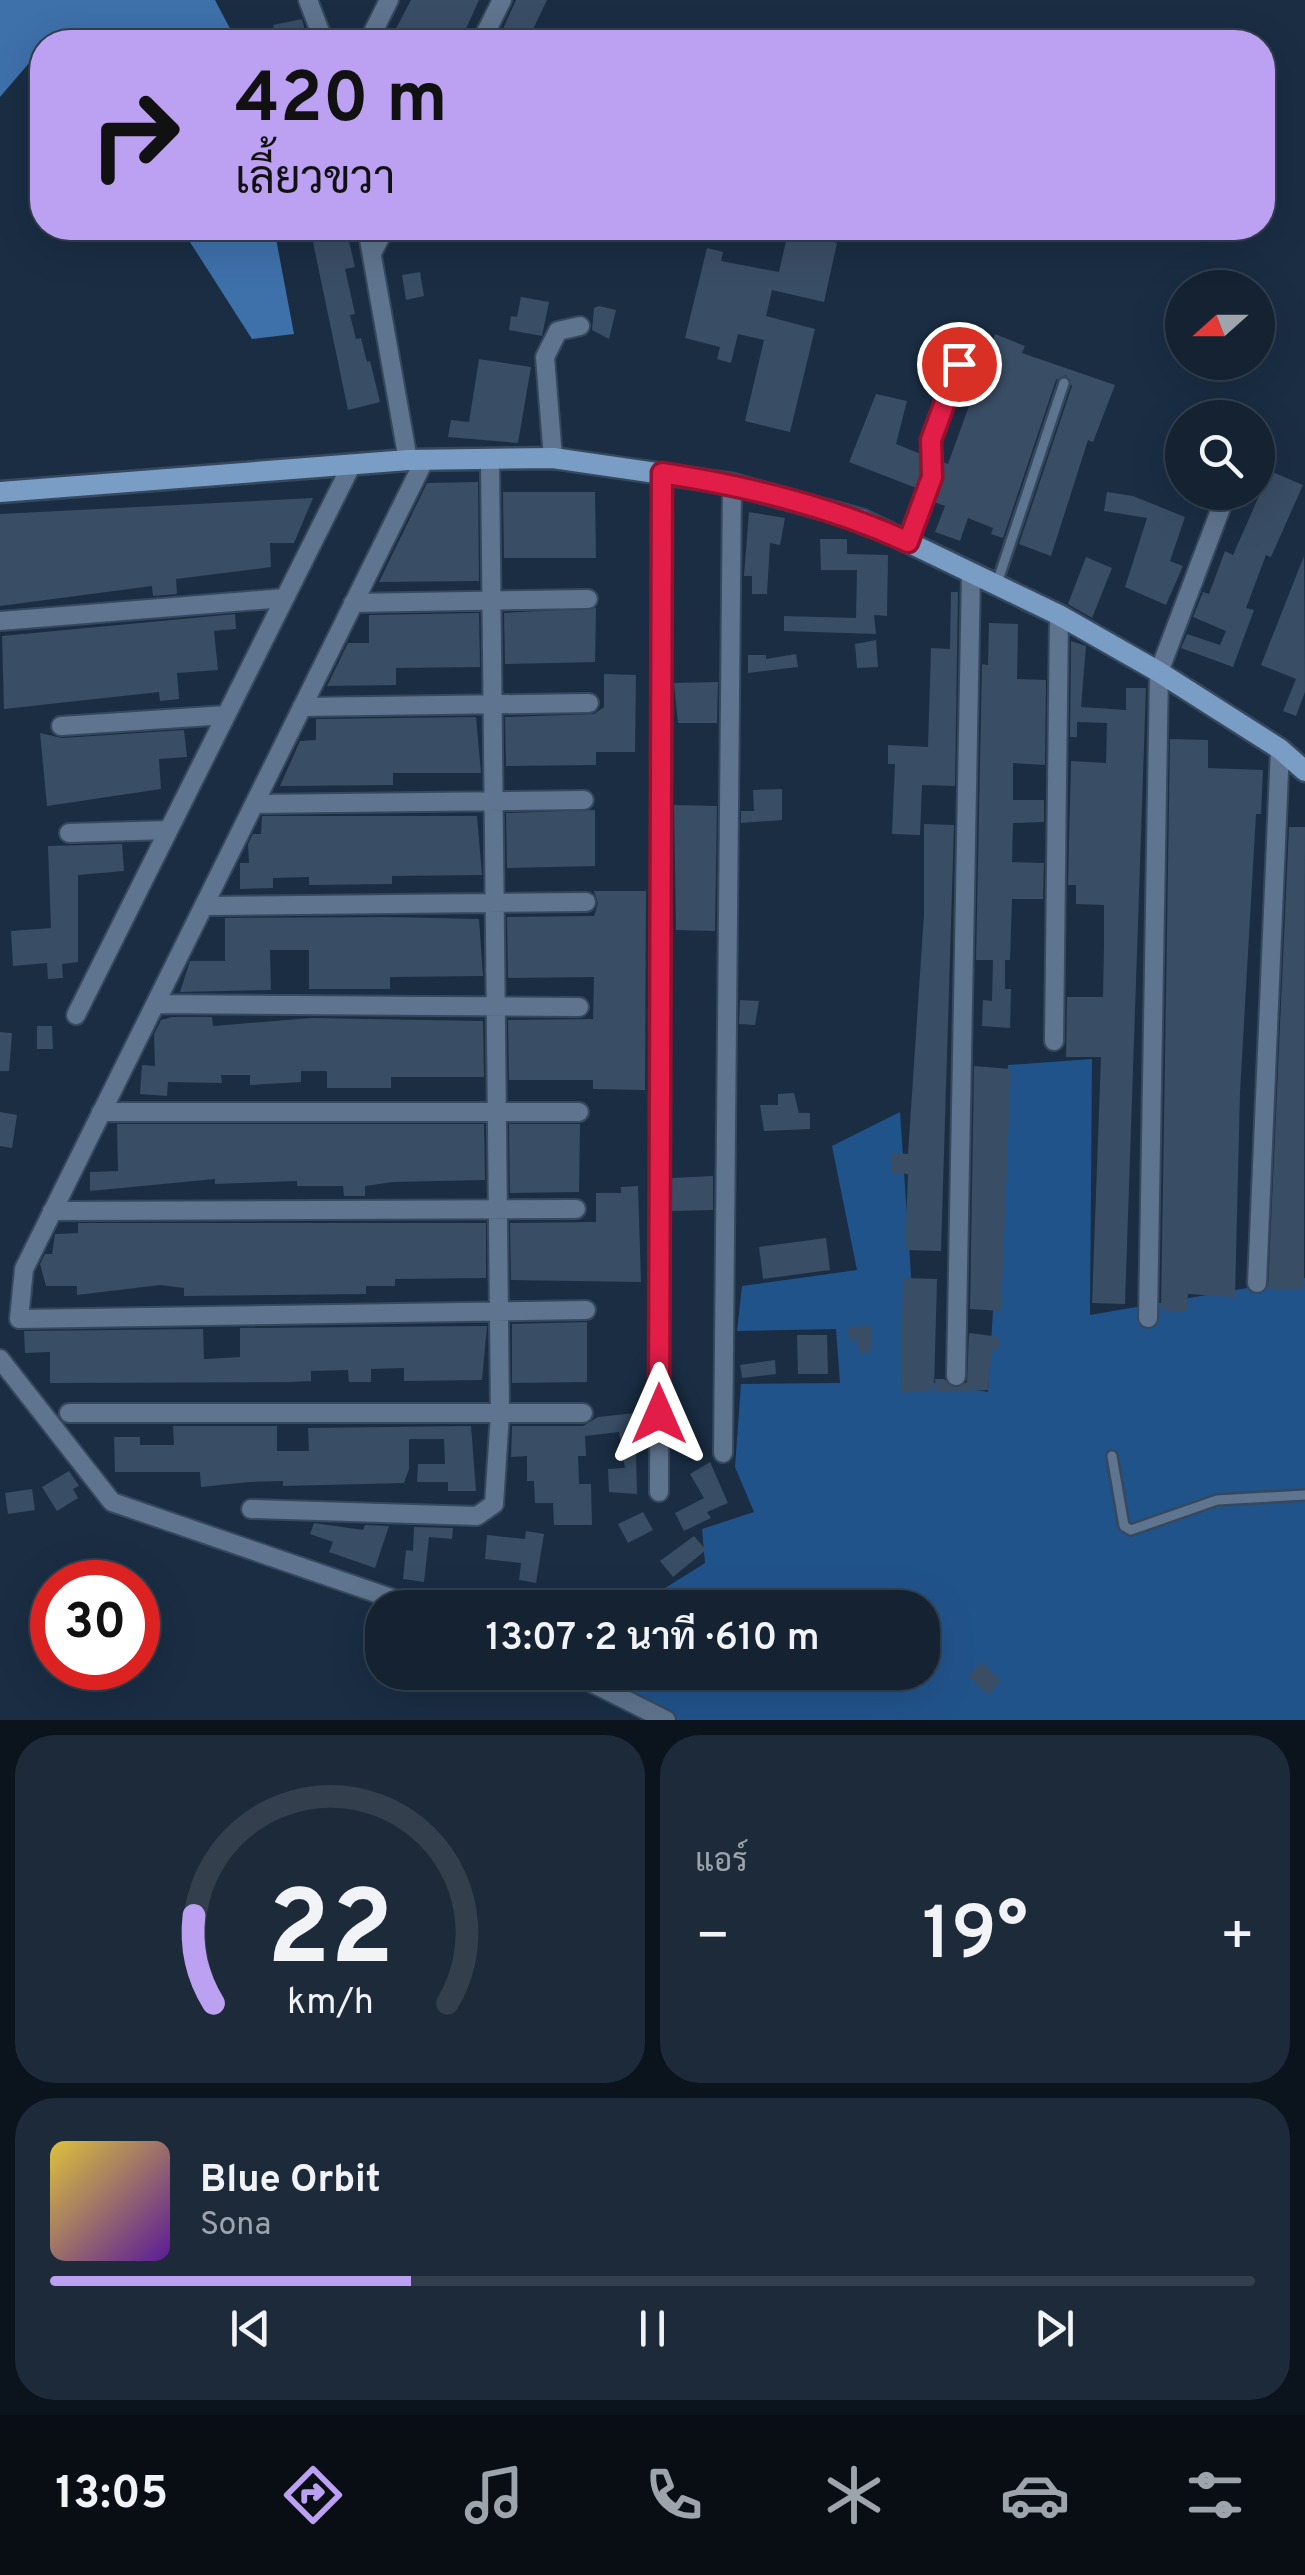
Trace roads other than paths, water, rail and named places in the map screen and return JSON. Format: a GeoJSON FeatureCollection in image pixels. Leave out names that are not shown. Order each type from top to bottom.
{"type":"FeatureCollection","features":[{"type":"Feature","properties":{"kind":"street"},"geometry":{"type":"LineString","coordinates":[[308,0],[319,30]]}},
{"type":"Feature","properties":{"kind":"street"},"geometry":{"type":"LineString","coordinates":[[374,30],[389,0]]}},
{"type":"Feature","properties":{"kind":"street"},"geometry":{"type":"LineString","coordinates":[[487,30],[502,0]]}},
{"type":"Feature","properties":{"kind":"street"},"geometry":{"type":"LineString","coordinates":[[369,240],[416,460],[354,603],[24,1269],[19,1319],[586,1310]]}},
{"type":"Feature","properties":{"kind":"street"},"geometry":{"type":"LineString","coordinates":[[372,253],[379,240]]}},
{"type":"Feature","properties":{"kind":"street"},"geometry":{"type":"LineString","coordinates":[[553,458],[545,357],[558,330],[580,326]]}},
{"type":"Feature","properties":{"kind":"street"},"geometry":{"type":"LineString","coordinates":[[0,492],[416,460],[553,458],[732,484],[862,520],[1059,615],[1159,672],[1280,749],[1305,770]]}},
{"type":"Feature","properties":{"kind":"street"},"geometry":{"type":"LineString","coordinates":[[251,1509],[484,1514],[494,1504],[500,1414],[490,460]]}},
{"type":"Feature","properties":{"kind":"street"},"geometry":{"type":"LineString","coordinates":[[76,1016],[352,464]]}},
{"type":"Feature","properties":{"kind":"street"},"geometry":{"type":"LineString","coordinates":[[659,1492],[662,473]]}},
{"type":"Feature","properties":{"kind":"street"},"geometry":{"type":"LineString","coordinates":[[723,1453],[732,484]]}},
{"type":"Feature","properties":{"kind":"street"},"geometry":{"type":"LineString","coordinates":[[1148,1318],[1159,672],[1219,510]]}},
{"type":"Feature","properties":{"kind":"street"},"geometry":{"type":"LineString","coordinates":[[956,1376],[971,574]]}},
{"type":"Feature","properties":{"kind":"street"},"geometry":{"type":"LineString","coordinates":[[0,622],[284,598]]}},
{"type":"Feature","properties":{"kind":"street"},"geometry":{"type":"LineString","coordinates":[[354,603],[588,598]]}},
{"type":"Feature","properties":{"kind":"street"},"geometry":{"type":"LineString","coordinates":[[1054,1040],[1059,615]]}},
{"type":"Feature","properties":{"kind":"street"},"geometry":{"type":"LineString","coordinates":[[302,707],[590,703]]}},
{"type":"Feature","properties":{"kind":"street"},"geometry":{"type":"LineString","coordinates":[[62,726],[226,715]]}},
{"type":"Feature","properties":{"kind":"street"},"geometry":{"type":"LineString","coordinates":[[1257,1284],[1280,749]]}},
{"type":"Feature","properties":{"kind":"street"},"geometry":{"type":"LineString","coordinates":[[254,804],[584,800]]}},
{"type":"Feature","properties":{"kind":"street"},"geometry":{"type":"LineString","coordinates":[[69,833],[168,830]]}},
{"type":"Feature","properties":{"kind":"street"},"geometry":{"type":"LineString","coordinates":[[204,906],[586,902]]}},
{"type":"Feature","properties":{"kind":"street"},"geometry":{"type":"LineString","coordinates":[[155,1004],[578,1006]]}},
{"type":"Feature","properties":{"kind":"street"},"geometry":{"type":"LineString","coordinates":[[101,1112],[578,1112]]}},
{"type":"Feature","properties":{"kind":"street"},"geometry":{"type":"LineString","coordinates":[[52,1211],[576,1209]]}},
{"type":"Feature","properties":{"kind":"street"},"geometry":{"type":"LineString","coordinates":[[0,1359],[112,1502],[368,1590]]}},
{"type":"Feature","properties":{"kind":"street"},"geometry":{"type":"LineString","coordinates":[[69,1413],[584,1414]]}},
{"type":"Feature","properties":{"kind":"street"},"geometry":{"type":"LineString","coordinates":[[606,1690],[666,1720]]}},
{"type":"Feature","properties":{"kind":"lane"},"geometry":{"type":"LineString","coordinates":[[908,542],[932,477],[931,440],[959,364]]}},
{"type":"Feature","properties":{"kind":"lane"},"geometry":{"type":"LineString","coordinates":[[996,586],[1064,383]]}},
{"type":"Feature","properties":{"kind":"lane"},"geometry":{"type":"LineString","coordinates":[[1112,1456],[1124,1526],[1131,1530],[1217,1500],[1305,1495]]}}]}
